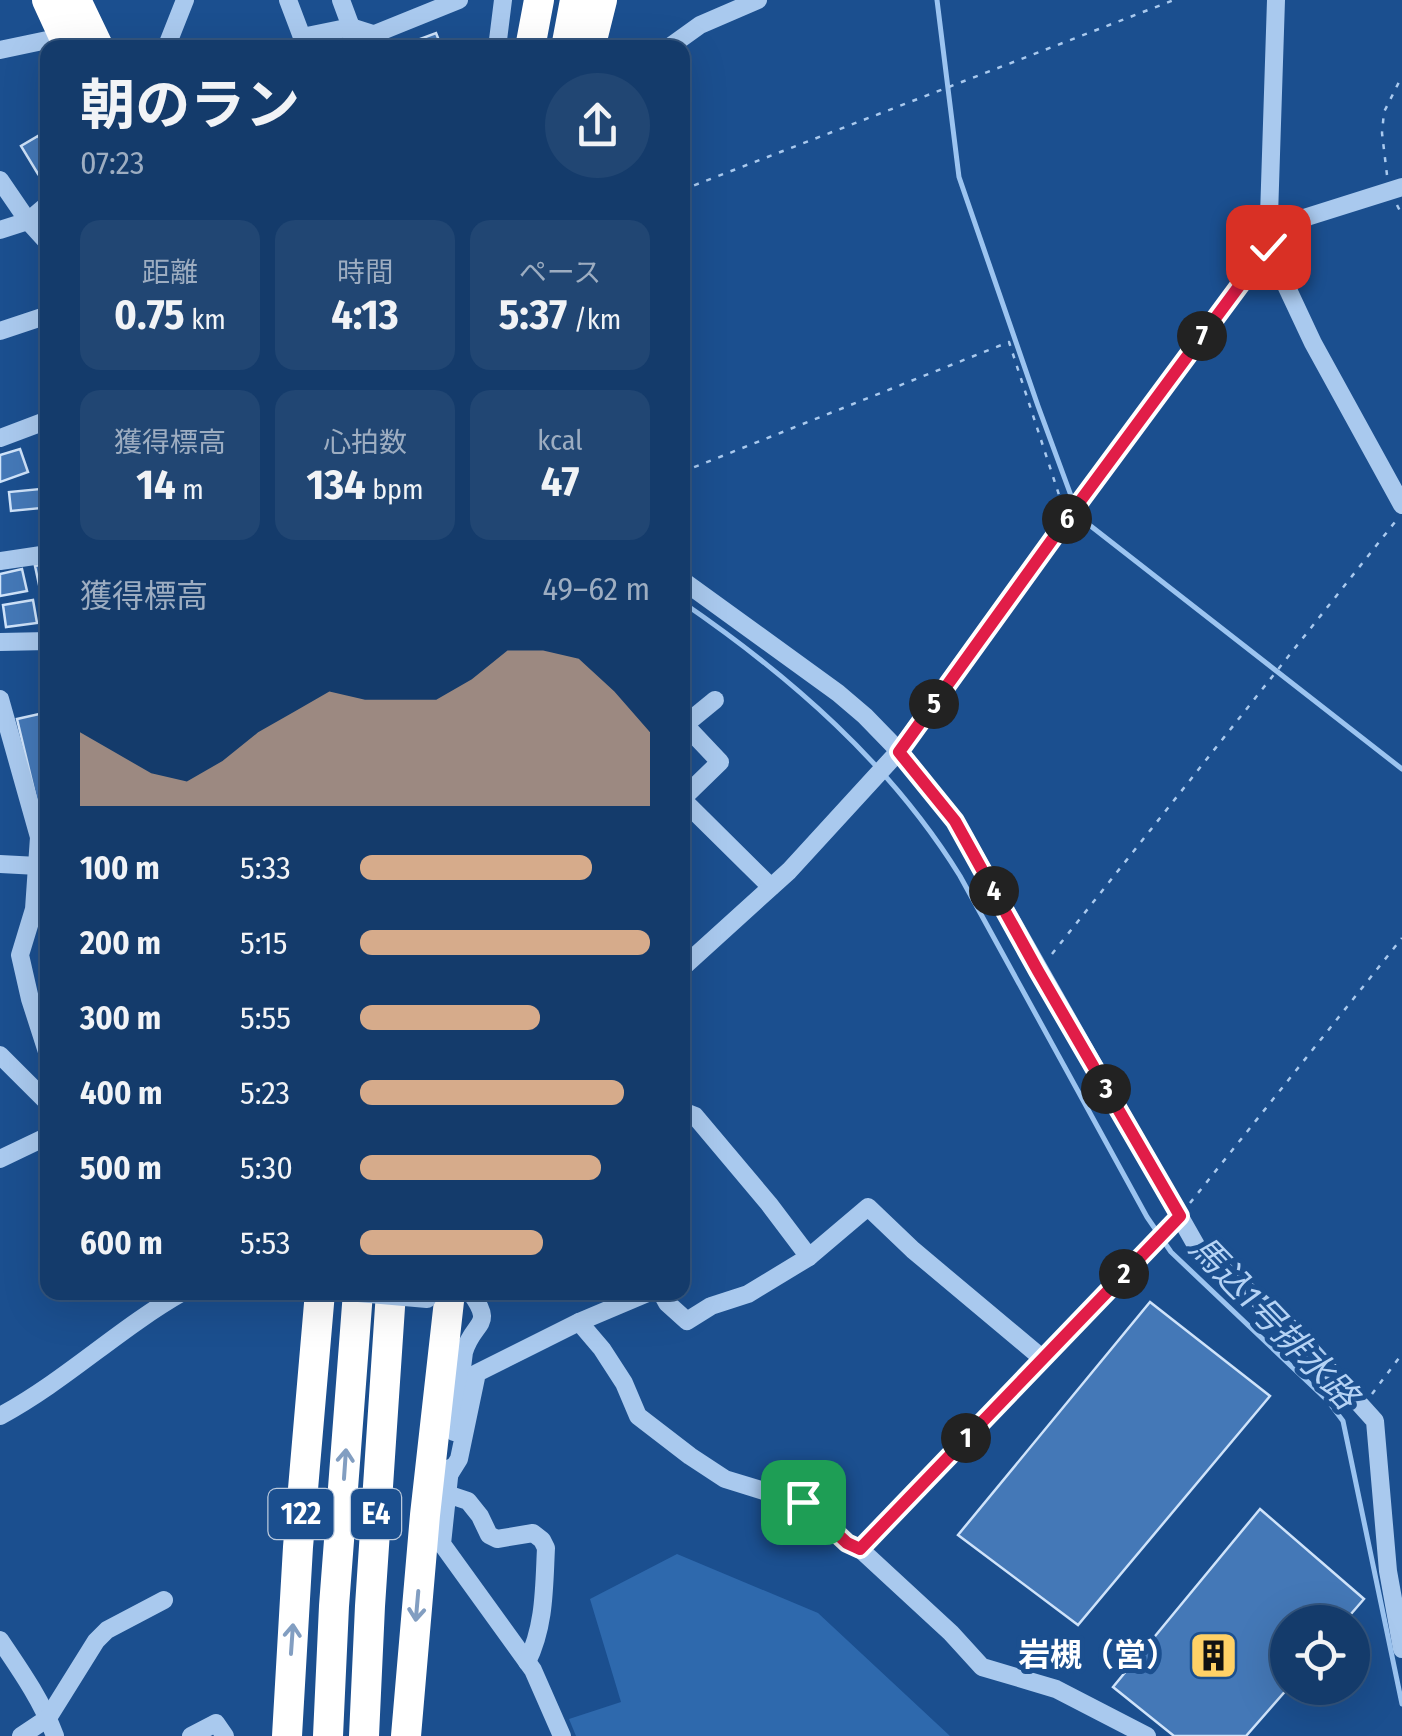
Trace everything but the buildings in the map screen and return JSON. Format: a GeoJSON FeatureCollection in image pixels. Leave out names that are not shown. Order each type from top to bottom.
{"type":"FeatureCollection","features":[{"type":"Feature","properties":{"kind":"highway"},"geometry":{"type":"LineString","coordinates":[[47,0],[65,40]]}},
{"type":"Feature","properties":{"kind":"highway"},"geometry":{"type":"LineString","coordinates":[[76,0],[95,40]]}},
{"type":"Feature","properties":{"kind":"highway"},"geometry":{"type":"LineString","coordinates":[[532,40],[539,0]]}},
{"type":"Feature","properties":{"kind":"highway"},"geometry":{"type":"LineString","coordinates":[[568,40],[575,0]]}},
{"type":"Feature","properties":{"kind":"highway"},"geometry":{"type":"LineString","coordinates":[[592,40],[602,0]]}},
{"type":"Feature","properties":{"kind":"highway","name":"122"},"geometry":{"type":"LineString","coordinates":[[288,1736],[298,1547],[319,1300]]}},
{"type":"Feature","properties":{"kind":"highway","name":"E4"},"geometry":{"type":"LineString","coordinates":[[328,1736],[357,1300]]}},
{"type":"Feature","properties":{"kind":"highway","name":"E4"},"geometry":{"type":"LineString","coordinates":[[364,1736],[390,1300]]}},
{"type":"Feature","properties":{"kind":"highway"},"geometry":{"type":"LineString","coordinates":[[406,1736],[425,1515],[453,1300]]}},
{"type":"Feature","properties":{"kind":"street"},"geometry":{"type":"LineString","coordinates":[[169,40],[185,0]]}},
{"type":"Feature","properties":{"kind":"street"},"geometry":{"type":"LineString","coordinates":[[288,0],[302,37],[351,27],[374,34]]}},
{"type":"Feature","properties":{"kind":"street"},"geometry":{"type":"LineString","coordinates":[[340,0],[351,27]]}},
{"type":"Feature","properties":{"kind":"street"},"geometry":{"type":"LineString","coordinates":[[359,40],[423,7],[459,0]]}},
{"type":"Feature","properties":{"kind":"street"},"geometry":{"type":"LineString","coordinates":[[497,40],[503,0]]}},
{"type":"Feature","properties":{"kind":"street"},"geometry":{"type":"LineString","coordinates":[[679,40],[700,25],[758,0]]}},
{"type":"Feature","properties":{"kind":"street"},"geometry":{"type":"LineString","coordinates":[[1276,0],[1268,247],[1313,343],[1402,505]]}},
{"type":"Feature","properties":{"kind":"street"},"geometry":{"type":"LineString","coordinates":[[0,50],[40,42]]}},
{"type":"Feature","properties":{"kind":"street"},"geometry":{"type":"LineString","coordinates":[[0,180],[40,234]]}},
{"type":"Feature","properties":{"kind":"street"},"geometry":{"type":"LineString","coordinates":[[690,961],[771,887],[899,752],[1268,247],[1307,218],[1395,189]]}},
{"type":"Feature","properties":{"kind":"street"},"geometry":{"type":"LineString","coordinates":[[0,230],[28,221],[40,211]]}},
{"type":"Feature","properties":{"kind":"street"},"geometry":{"type":"LineString","coordinates":[[0,331],[40,318]]}},
{"type":"Feature","properties":{"kind":"street"},"geometry":{"type":"LineString","coordinates":[[0,438],[40,423]]}},
{"type":"Feature","properties":{"kind":"street"},"geometry":{"type":"LineString","coordinates":[[0,560],[40,555]]}},
{"type":"Feature","properties":{"kind":"street"},"geometry":{"type":"LineString","coordinates":[[690,586],[838,693],[899,752],[955,821],[1197,1247],[1292,1329],[1375,1421],[1388,1571],[1402,1649]]}},
{"type":"Feature","properties":{"kind":"street"},"geometry":{"type":"LineString","coordinates":[[0,642],[40,641]]}},
{"type":"Feature","properties":{"kind":"street"},"geometry":{"type":"LineString","coordinates":[[0,699],[39,837],[34,909],[20,955],[40,1030]]}},
{"type":"Feature","properties":{"kind":"street"},"geometry":{"type":"LineString","coordinates":[[690,721],[715,700]]}},
{"type":"Feature","properties":{"kind":"street"},"geometry":{"type":"LineString","coordinates":[[690,732],[720,762],[690,791]]}},
{"type":"Feature","properties":{"kind":"street"},"geometry":{"type":"LineString","coordinates":[[690,807],[771,887]]}},
{"type":"Feature","properties":{"kind":"street"},"geometry":{"type":"LineString","coordinates":[[0,864],[38,866]]}},
{"type":"Feature","properties":{"kind":"street"},"geometry":{"type":"LineString","coordinates":[[0,954],[20,955]]}},
{"type":"Feature","properties":{"kind":"street"},"geometry":{"type":"LineString","coordinates":[[0,1054],[40,1094]]}},
{"type":"Feature","properties":{"kind":"street"},"geometry":{"type":"LineString","coordinates":[[690,1115],[809,1256]]}},
{"type":"Feature","properties":{"kind":"street"},"geometry":{"type":"LineString","coordinates":[[0,1159],[40,1140]]}},
{"type":"Feature","properties":{"kind":"street"},"geometry":{"type":"LineString","coordinates":[[666,1300],[687,1321],[712,1306],[748,1294],[809,1256],[868,1207],[913,1250],[1043,1358]]}},
{"type":"Feature","properties":{"kind":"street"},"geometry":{"type":"LineString","coordinates":[[860,1549],[1180,1216]]}},
{"type":"Feature","properties":{"kind":"street"},"geometry":{"type":"LineString","coordinates":[[0,1416],[52,1386],[114,1336],[170,1300]]}},
{"type":"Feature","properties":{"kind":"street"},"geometry":{"type":"LineString","coordinates":[[464,1300],[483,1310],[484,1316],[464,1352],[442,1544],[528,1662],[562,1736]]}},
{"type":"Feature","properties":{"kind":"street"},"geometry":{"type":"LineString","coordinates":[[448,1485],[460,1459],[477,1373],[631,1300]]}},
{"type":"Feature","properties":{"kind":"street"},"geometry":{"type":"LineString","coordinates":[[579,1322],[624,1382],[638,1416],[690,1456],[725,1479],[803,1502],[951,1633],[982,1668],[1056,1689],[1147,1736]]}},
{"type":"Feature","properties":{"kind":"street"},"geometry":{"type":"LineString","coordinates":[[448,1485],[468,1501],[489,1535],[497,1539],[532,1533],[546,1548],[542,1613],[528,1662]]}},
{"type":"Feature","properties":{"kind":"street"},"geometry":{"type":"LineString","coordinates":[[22,1736],[52,1727],[96,1641],[108,1630],[164,1600]]}},
{"type":"Feature","properties":{"kind":"street"},"geometry":{"type":"LineString","coordinates":[[0,1640],[28,1680],[52,1727]]}},
{"type":"Feature","properties":{"kind":"street"},"geometry":{"type":"LineString","coordinates":[[191,1736],[216,1723],[224,1736]]}},
{"type":"Feature","properties":{"kind":"path"},"geometry":{"type":"LineString","coordinates":[[690,187],[1174,0]]}},
{"type":"Feature","properties":{"kind":"path"},"geometry":{"type":"LineString","coordinates":[[1395,189],[1382,134],[1384,112],[1402,76]]}},
{"type":"Feature","properties":{"kind":"path"},"geometry":{"type":"LineString","coordinates":[[690,469],[1009,342],[1067,519]]}},
{"type":"Feature","properties":{"kind":"path"},"geometry":{"type":"LineString","coordinates":[[1038,971],[1402,512]]}},
{"type":"Feature","properties":{"kind":"path"},"geometry":{"type":"LineString","coordinates":[[1180,1216],[1402,938]]}},
{"type":"Feature","properties":{"kind":"path"},"geometry":{"type":"LineString","coordinates":[[1362,1407],[1402,1354]]}},
{"type":"Feature","properties":{"kind":"shaded area"},"geometry":{"type":"Polygon","coordinates":[[[677,1554],[818,1613],[950,1736],[576,1736],[569,1719],[621,1702],[590,1599],[677,1554]]]}},
{"type":"Feature","properties":{"kind":"waterway"},"geometry":{"type":"LineString","coordinates":[[937,0],[959,177],[1073,501]]}},
{"type":"Feature","properties":{"kind":"waterway"},"geometry":{"type":"LineString","coordinates":[[1078,511],[1083,520],[1402,769]]}},
{"type":"Feature","properties":{"kind":"waterway","name":"馬込1号排水路"},"geometry":{"type":"LineString","coordinates":[[690,608],[799,692],[903,796],[960,876],[1147,1217],[1171,1252],[1328,1401],[1343,1421],[1402,1704]]}},
{"type":"Feature","properties":{"kind":"place","name":"岩槻（営）"},"geometry":{"type":"Point","coordinates":[1213,1655]}},
{"type":"Feature","properties":{"kind":"route"},"geometry":{"type":"LineString","coordinates":[[803,1502],[847,1543],[860,1549],[1180,1216],[955,821],[899,752],[1268,247]]}}]}
